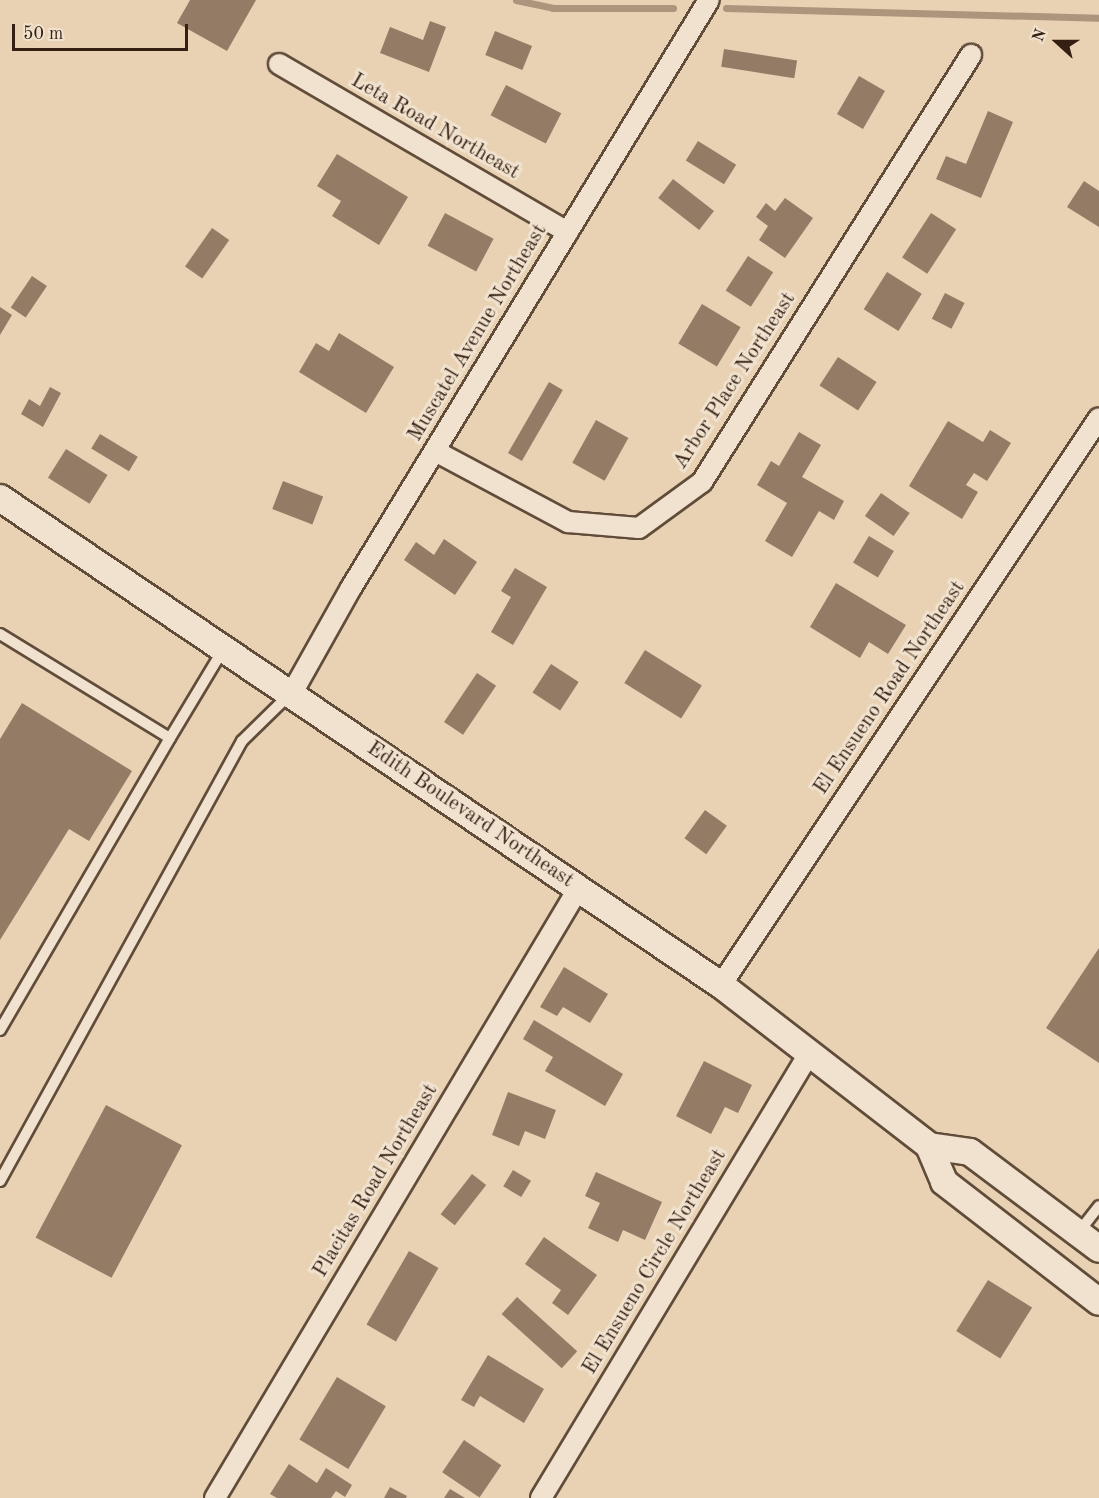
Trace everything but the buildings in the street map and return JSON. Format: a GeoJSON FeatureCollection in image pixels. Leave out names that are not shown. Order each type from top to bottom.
{"type":"FeatureCollection","features":[{"type":"Feature","properties":{"kind":"street","name":"Muscatel Avenue Northeast"},"geometry":{"type":"LineString","coordinates":[[292,693],[435,451],[709,0]]}},
{"type":"Feature","properties":{"kind":"street","name":"Arbor Place Northeast"},"geometry":{"type":"LineString","coordinates":[[435,451],[568,522],[639,528],[702,482],[971,55]]}},
{"type":"Feature","properties":{"kind":"street","name":"Leta Road Northeast"},"geometry":{"type":"LineString","coordinates":[[279,64],[568,232]]}},
{"type":"Feature","properties":{"kind":"street","name":"El Ensueno Road Northeast"},"geometry":{"type":"LineString","coordinates":[[721,985],[1099,418]]}},
{"type":"Feature","properties":{"kind":"street","name":"Edith Boulevard Northeast"},"geometry":{"type":"LineString","coordinates":[[1,501],[224,647],[578,890],[721,985],[929,1146],[944,1182],[1099,1302]]}},
{"type":"Feature","properties":{"kind":"street","name":"Placitas Road Northeast"},"geometry":{"type":"LineString","coordinates":[[215,1498],[578,890]]}},
{"type":"Feature","properties":{"kind":"street","name":"El Ensueno Circle Northeast"},"geometry":{"type":"LineString","coordinates":[[541,1498],[810,1052]]}},
{"type":"Feature","properties":{"kind":"street","name":"Edith Boulevard Northeast"},"geometry":{"type":"LineString","coordinates":[[929,1146],[970,1152],[1099,1249]]}},
{"type":"Feature","properties":{"kind":"lane"},"geometry":{"type":"LineString","coordinates":[[0,634],[170,738]]}},
{"type":"Feature","properties":{"kind":"lane"},"geometry":{"type":"LineString","coordinates":[[0,1030],[224,647]]}},
{"type":"Feature","properties":{"kind":"lane"},"geometry":{"type":"LineString","coordinates":[[0,1181],[242,741],[292,693]]}},
{"type":"Feature","properties":{"kind":"lane"},"geometry":{"type":"LineString","coordinates":[[1078,1233],[1099,1206]]}},
{"type":"Feature","properties":{"kind":"waterway"},"geometry":{"type":"LineString","coordinates":[[516,0],[553,8],[673,8]]}},
{"type":"Feature","properties":{"kind":"waterway"},"geometry":{"type":"LineString","coordinates":[[726,8],[1099,18]]}}]}
